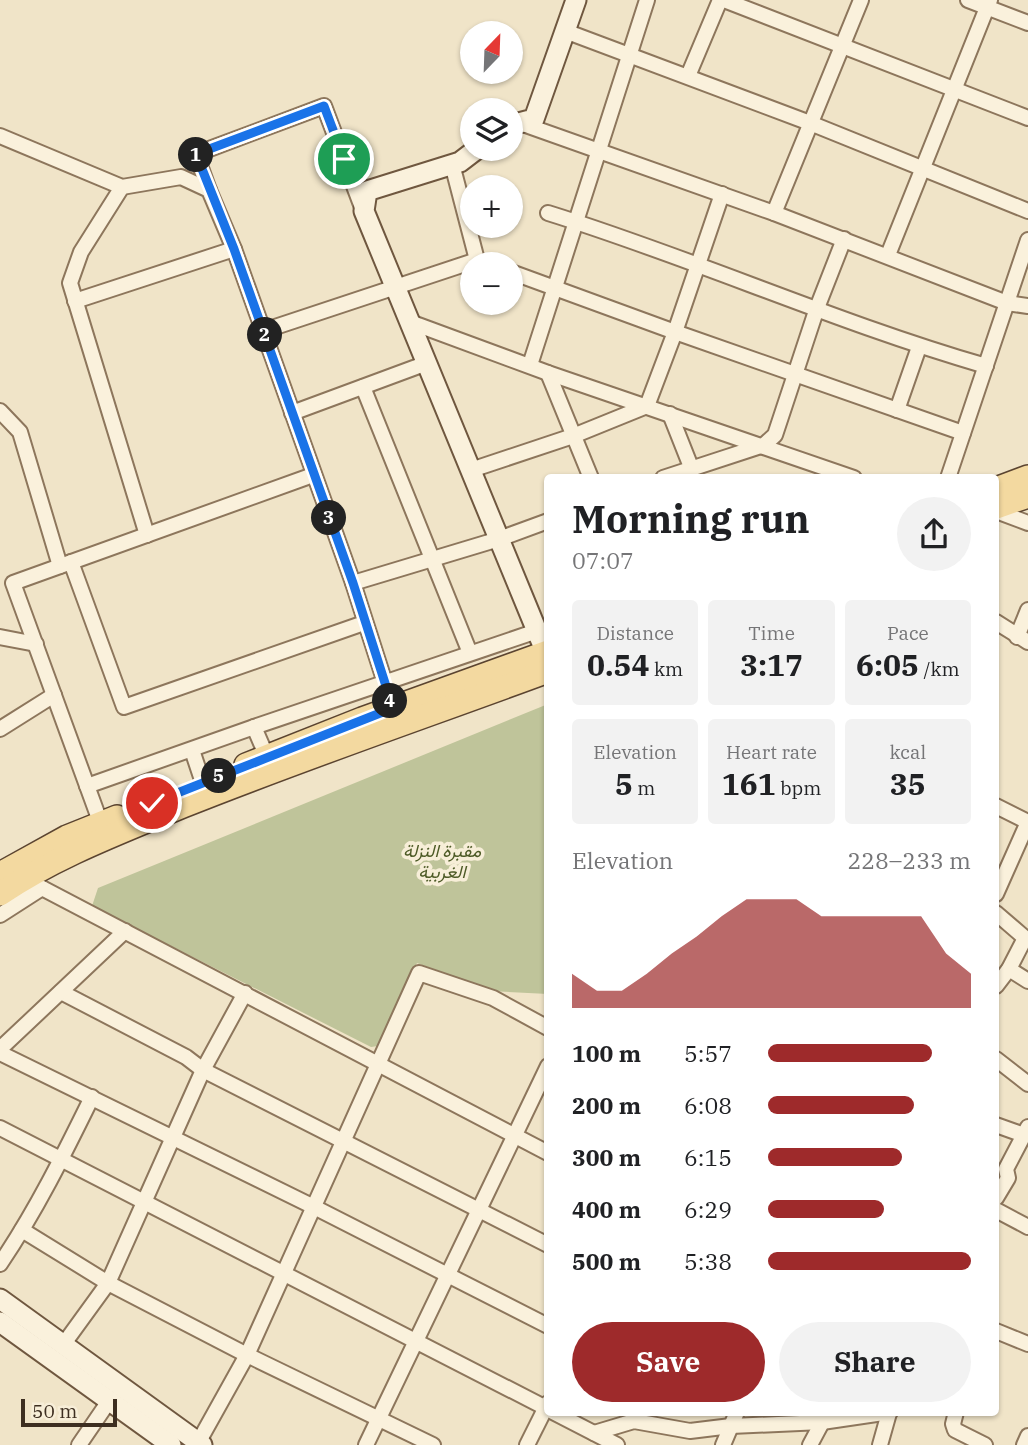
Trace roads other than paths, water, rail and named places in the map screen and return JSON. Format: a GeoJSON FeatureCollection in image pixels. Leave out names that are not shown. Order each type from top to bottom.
{"type":"FeatureCollection","features":[{"type":"Feature","properties":{"kind":"main road"},"geometry":{"type":"LineString","coordinates":[[999,488],[1028,477]]}},
{"type":"Feature","properties":{"kind":"main road"},"geometry":{"type":"LineString","coordinates":[[999,508],[1028,496]]}},
{"type":"Feature","properties":{"kind":"main road"},"geometry":{"type":"LineString","coordinates":[[0,894],[10,877],[66,838],[267,757],[396,717],[544,666]]}},
{"type":"Feature","properties":{"kind":"main road"},"geometry":{"type":"LineString","coordinates":[[10,877],[396,717]]}},
{"type":"Feature","properties":{"kind":"street"},"geometry":{"type":"LineString","coordinates":[[523,122],[534,119],[576,0]]}},
{"type":"Feature","properties":{"kind":"street"},"geometry":{"type":"LineString","coordinates":[[530,365],[647,0]]}},
{"type":"Feature","properties":{"kind":"street"},"geometry":{"type":"LineString","coordinates":[[688,76],[722,0],[1028,118]]}},
{"type":"Feature","properties":{"kind":"street"},"geometry":{"type":"LineString","coordinates":[[774,213],[861,0]]}},
{"type":"Feature","properties":{"kind":"street"},"geometry":{"type":"LineString","coordinates":[[968,0],[988,4],[1028,23]]}},
{"type":"Feature","properties":{"kind":"street"},"geometry":{"type":"LineString","coordinates":[[888,255],[988,4]]}},
{"type":"Feature","properties":{"kind":"street"},"geometry":{"type":"LineString","coordinates":[[565,31],[630,53],[1028,211]]}},
{"type":"Feature","properties":{"kind":"street"},"geometry":{"type":"LineString","coordinates":[[396,717],[353,583],[234,249],[196,154],[324,106],[363,211],[537,631],[544,655]]}},
{"type":"Feature","properties":{"kind":"street"},"geometry":{"type":"LineString","coordinates":[[523,126],[599,149],[888,255],[1007,303],[1028,306]]}},
{"type":"Feature","properties":{"kind":"street"},"geometry":{"type":"LineString","coordinates":[[0,136],[122,187],[181,177],[209,190]]}},
{"type":"Feature","properties":{"kind":"street"},"geometry":{"type":"LineString","coordinates":[[363,211],[367,191],[461,161]]}},
{"type":"Feature","properties":{"kind":"street"},"geometry":{"type":"LineString","coordinates":[[452,164],[481,252]]}},
{"type":"Feature","properties":{"kind":"street"},"geometry":{"type":"LineString","coordinates":[[122,187],[81,252],[70,283],[147,535]]}},
{"type":"Feature","properties":{"kind":"street"},"geometry":{"type":"LineString","coordinates":[[471,470],[573,436],[647,406],[722,194]]}},
{"type":"Feature","properties":{"kind":"street"},"geometry":{"type":"LineString","coordinates":[[548,213],[919,347],[986,366]]}},
{"type":"Feature","properties":{"kind":"street"},"geometry":{"type":"LineString","coordinates":[[673,474],[764,445],[775,435],[817,308],[844,239]]}},
{"type":"Feature","properties":{"kind":"street"},"geometry":{"type":"LineString","coordinates":[[949,474],[1028,240]]}},
{"type":"Feature","properties":{"kind":"street"},"geometry":{"type":"LineString","coordinates":[[75,301],[234,249]]}},
{"type":"Feature","properties":{"kind":"street"},"geometry":{"type":"LineString","coordinates":[[263,331],[395,287],[460,269]]}},
{"type":"Feature","properties":{"kind":"street"},"geometry":{"type":"LineString","coordinates":[[523,276],[963,433]]}},
{"type":"Feature","properties":{"kind":"street"},"geometry":{"type":"LineString","coordinates":[[410,322],[548,373],[843,474]]}},
{"type":"Feature","properties":{"kind":"street"},"geometry":{"type":"LineString","coordinates":[[897,410],[919,347]]}},
{"type":"Feature","properties":{"kind":"street"},"geometry":{"type":"LineString","coordinates":[[292,413],[427,363]]}},
{"type":"Feature","properties":{"kind":"street"},"geometry":{"type":"LineString","coordinates":[[548,373],[588,474]]}},
{"type":"Feature","properties":{"kind":"street"},"geometry":{"type":"LineString","coordinates":[[363,387],[470,653]]}},
{"type":"Feature","properties":{"kind":"street"},"geometry":{"type":"LineString","coordinates":[[0,411],[20,432],[66,564],[124,707],[364,622]]}},
{"type":"Feature","properties":{"kind":"street"},"geometry":{"type":"LineString","coordinates":[[670,414],[691,467]]}},
{"type":"Feature","properties":{"kind":"street"},"geometry":{"type":"LineString","coordinates":[[101,824],[13,583],[313,475]]}},
{"type":"Feature","properties":{"kind":"street"},"geometry":{"type":"LineString","coordinates":[[999,510],[1028,523]]}},
{"type":"Feature","properties":{"kind":"street"},"geometry":{"type":"LineString","coordinates":[[353,583],[499,539],[544,522]]}},
{"type":"Feature","properties":{"kind":"street"},"geometry":{"type":"LineString","coordinates":[[999,624],[1022,639],[1028,610]]}},
{"type":"Feature","properties":{"kind":"street"},"geometry":{"type":"LineString","coordinates":[[87,786],[537,631]]}},
{"type":"Feature","properties":{"kind":"street"},"geometry":{"type":"LineString","coordinates":[[0,637],[36,644]]}},
{"type":"Feature","properties":{"kind":"street"},"geometry":{"type":"LineString","coordinates":[[0,729],[54,695]]}},
{"type":"Feature","properties":{"kind":"street"},"geometry":{"type":"LineString","coordinates":[[254,727],[267,757]]}},
{"type":"Feature","properties":{"kind":"street"},"geometry":{"type":"LineString","coordinates":[[192,750],[203,783]]}},
{"type":"Feature","properties":{"kind":"street"},"geometry":{"type":"LineString","coordinates":[[999,807],[1028,821],[999,887]]}},
{"type":"Feature","properties":{"kind":"street"},"geometry":{"type":"LineString","coordinates":[[10,877],[42,887],[544,1151]]}},
{"type":"Feature","properties":{"kind":"street"},"geometry":{"type":"LineString","coordinates":[[0,915],[42,887]]}},
{"type":"Feature","properties":{"kind":"street"},"geometry":{"type":"LineString","coordinates":[[999,916],[1027,939],[999,982]]}},
{"type":"Feature","properties":{"kind":"street"},"geometry":{"type":"LineString","coordinates":[[125,931],[0,1051],[544,1324]]}},
{"type":"Feature","properties":{"kind":"street"},"geometry":{"type":"LineString","coordinates":[[1009,968],[1028,981]]}},
{"type":"Feature","properties":{"kind":"street"},"geometry":{"type":"LineString","coordinates":[[0,1299],[200,1444],[247,1355],[419,973],[493,998],[544,1026]]}},
{"type":"Feature","properties":{"kind":"street"},"geometry":{"type":"LineString","coordinates":[[61,992],[186,1057],[203,1070],[544,1243]]}},
{"type":"Feature","properties":{"kind":"street"},"geometry":{"type":"LineString","coordinates":[[63,1345],[108,1283],[203,1070],[245,993]]}},
{"type":"Feature","properties":{"kind":"street"},"geometry":{"type":"LineString","coordinates":[[999,1061],[1028,1084]]}},
{"type":"Feature","properties":{"kind":"street"},"geometry":{"type":"LineString","coordinates":[[366,1445],[544,1074]]}},
{"type":"Feature","properties":{"kind":"street"},"geometry":{"type":"LineString","coordinates":[[0,1264],[61,1160],[92,1097]]}},
{"type":"Feature","properties":{"kind":"street"},"geometry":{"type":"LineString","coordinates":[[999,1126],[1026,1131],[1006,1169],[1007,1178],[999,1193]]}},
{"type":"Feature","properties":{"kind":"street"},"geometry":{"type":"LineString","coordinates":[[0,1129],[544,1406]]}},
{"type":"Feature","properties":{"kind":"street"},"geometry":{"type":"LineString","coordinates":[[999,1212],[1028,1227]]}},
{"type":"Feature","properties":{"kind":"street"},"geometry":{"type":"LineString","coordinates":[[22,1230],[108,1283],[247,1355],[433,1445]]}},
{"type":"Feature","properties":{"kind":"street"},"geometry":{"type":"LineString","coordinates":[[0,1322],[171,1445]]}},
{"type":"Feature","properties":{"kind":"street"},"geometry":{"type":"LineString","coordinates":[[999,1332],[1028,1344]]}},
{"type":"Feature","properties":{"kind":"street"},"geometry":{"type":"LineString","coordinates":[[79,1445],[109,1401]]}},
{"type":"Feature","properties":{"kind":"street"},"geometry":{"type":"LineString","coordinates":[[527,1445],[544,1415]]}},
{"type":"Feature","properties":{"kind":"street"},"geometry":{"type":"LineString","coordinates":[[563,1416],[617,1445]]}},
{"type":"Feature","properties":{"kind":"street"},"geometry":{"type":"LineString","coordinates":[[594,1433],[635,1416],[691,1431],[825,1417]]}},
{"type":"Feature","properties":{"kind":"street"},"geometry":{"type":"LineString","coordinates":[[723,1445],[735,1416]]}},
{"type":"Feature","properties":{"kind":"street"},"geometry":{"type":"LineString","coordinates":[[880,1445],[889,1416]]}},
{"type":"Feature","properties":{"kind":"street"},"geometry":{"type":"LineString","coordinates":[[955,1416],[955,1430],[982,1444]]}},
{"type":"Feature","properties":{"kind":"street"},"geometry":{"type":"LineString","coordinates":[[810,1445],[825,1417]]}},
{"type":"Feature","properties":{"kind":"street"},"geometry":{"type":"LineString","coordinates":[[1024,1445],[1028,1436]]}},
{"type":"Feature","properties":{"kind":"park label","name":"مقبرة النزلة الغربية"},"geometry":{"type":"Point","coordinates":[442,860]}}]}
